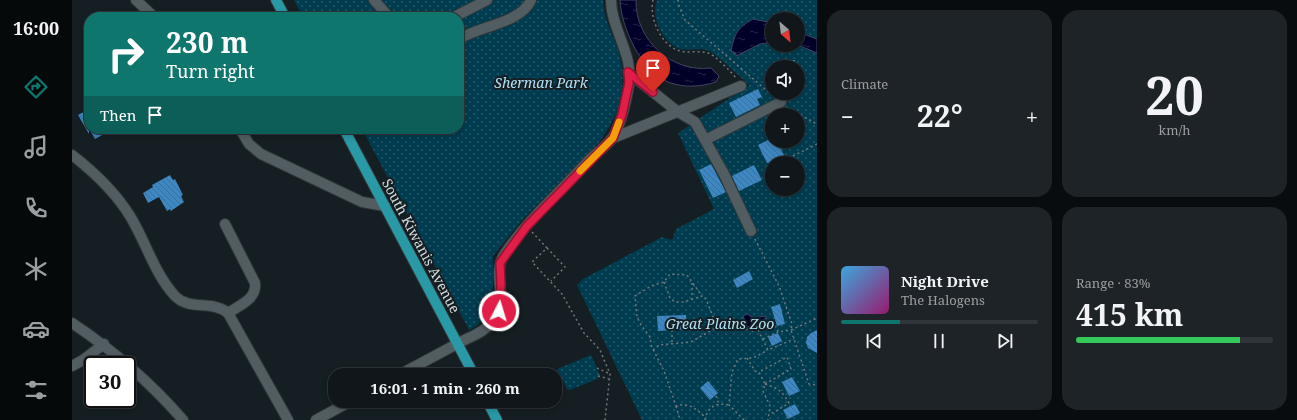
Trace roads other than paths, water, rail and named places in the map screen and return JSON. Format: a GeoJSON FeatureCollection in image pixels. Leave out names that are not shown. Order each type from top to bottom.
{"type":"FeatureCollection","features":[{"type":"Feature","properties":{"kind":"main road"},"geometry":{"type":"LineString","coordinates":[[276,0],[282,12]]}},
{"type":"Feature","properties":{"kind":"main road","name":"South Kiwanis Avenue"},"geometry":{"type":"LineString","coordinates":[[347,134],[470,368]]}},
{"type":"Feature","properties":{"kind":"main road"},"geometry":{"type":"LineString","coordinates":[[491,408],[497,420]]}},
{"type":"Feature","properties":{"kind":"street"},"geometry":{"type":"LineString","coordinates":[[136,0],[149,12]]}},
{"type":"Feature","properties":{"kind":"street"},"geometry":{"type":"LineString","coordinates":[[374,0],[385,12]]}},
{"type":"Feature","properties":{"kind":"street"},"geometry":{"type":"LineString","coordinates":[[464,12],[487,0]]}},
{"type":"Feature","properties":{"kind":"street"},"geometry":{"type":"LineString","coordinates":[[464,36],[521,13],[531,0]]}},
{"type":"Feature","properties":{"kind":"street"},"geometry":{"type":"LineString","coordinates":[[611,0],[611,10],[627,59],[629,83],[622,115],[613,138]]}},
{"type":"Feature","properties":{"kind":"street"},"geometry":{"type":"LineString","coordinates":[[628,72],[678,112],[695,122],[707,139],[751,231]]}},
{"type":"Feature","properties":{"kind":"street"},"geometry":{"type":"LineString","coordinates":[[412,368],[485,329],[493,321],[499,311],[501,285],[500,263],[514,242],[594,155],[613,138],[741,86]]}},
{"type":"Feature","properties":{"kind":"street"},"geometry":{"type":"LineString","coordinates":[[707,139],[781,102]]}},
{"type":"Feature","properties":{"kind":"street"},"geometry":{"type":"LineString","coordinates":[[243,134],[249,144],[261,154],[362,202],[385,206]]}},
{"type":"Feature","properties":{"kind":"street"},"geometry":{"type":"LineString","coordinates":[[72,155],[113,193],[130,216],[158,270],[175,296],[184,303],[218,306],[228,313],[288,420]]}},
{"type":"Feature","properties":{"kind":"street"},"geometry":{"type":"LineString","coordinates":[[225,224],[255,283],[256,289],[247,301],[228,313]]}},
{"type":"Feature","properties":{"kind":"street"},"geometry":{"type":"LineString","coordinates":[[72,323],[104,344],[134,369],[166,400],[183,420]]}},
{"type":"Feature","properties":{"kind":"street"},"geometry":{"type":"LineString","coordinates":[[72,366],[83,360],[104,344]]}},
{"type":"Feature","properties":{"kind":"street"},"geometry":{"type":"LineString","coordinates":[[316,420],[338,408]]}},
{"type":"Feature","properties":{"kind":"water"},"geometry":{"type":"Polygon","coordinates":[[[620,0],[636,0],[637,15],[642,28],[658,51],[683,65],[697,68],[711,68],[719,76],[716,82],[698,86],[686,86],[668,82],[658,76],[649,68],[634,47],[624,23],[620,0]]]}},
{"type":"Feature","properties":{"kind":"water"},"geometry":{"type":"Polygon","coordinates":[[[753,19],[765,22],[765,43],[760,44],[736,56],[736,53],[731,51],[736,35],[743,25],[753,19]]]}},
{"type":"Feature","properties":{"kind":"water"},"geometry":{"type":"Polygon","coordinates":[[[805,35],[817,39],[817,53],[805,48],[805,35]]]}},
{"type":"Feature","properties":{"kind":"water"},"geometry":{"type":"Polygon","coordinates":[[[747,314],[754,318],[766,316],[764,324],[747,327],[743,316],[747,314]]]}},
{"type":"Feature","properties":{"kind":"park label","name":"Sherman Park"},"geometry":{"type":"Point","coordinates":[541,83]}},
{"type":"Feature","properties":{"kind":"park label","name":"Great Plains Zoo"},"geometry":{"type":"Point","coordinates":[720,324]}}]}
